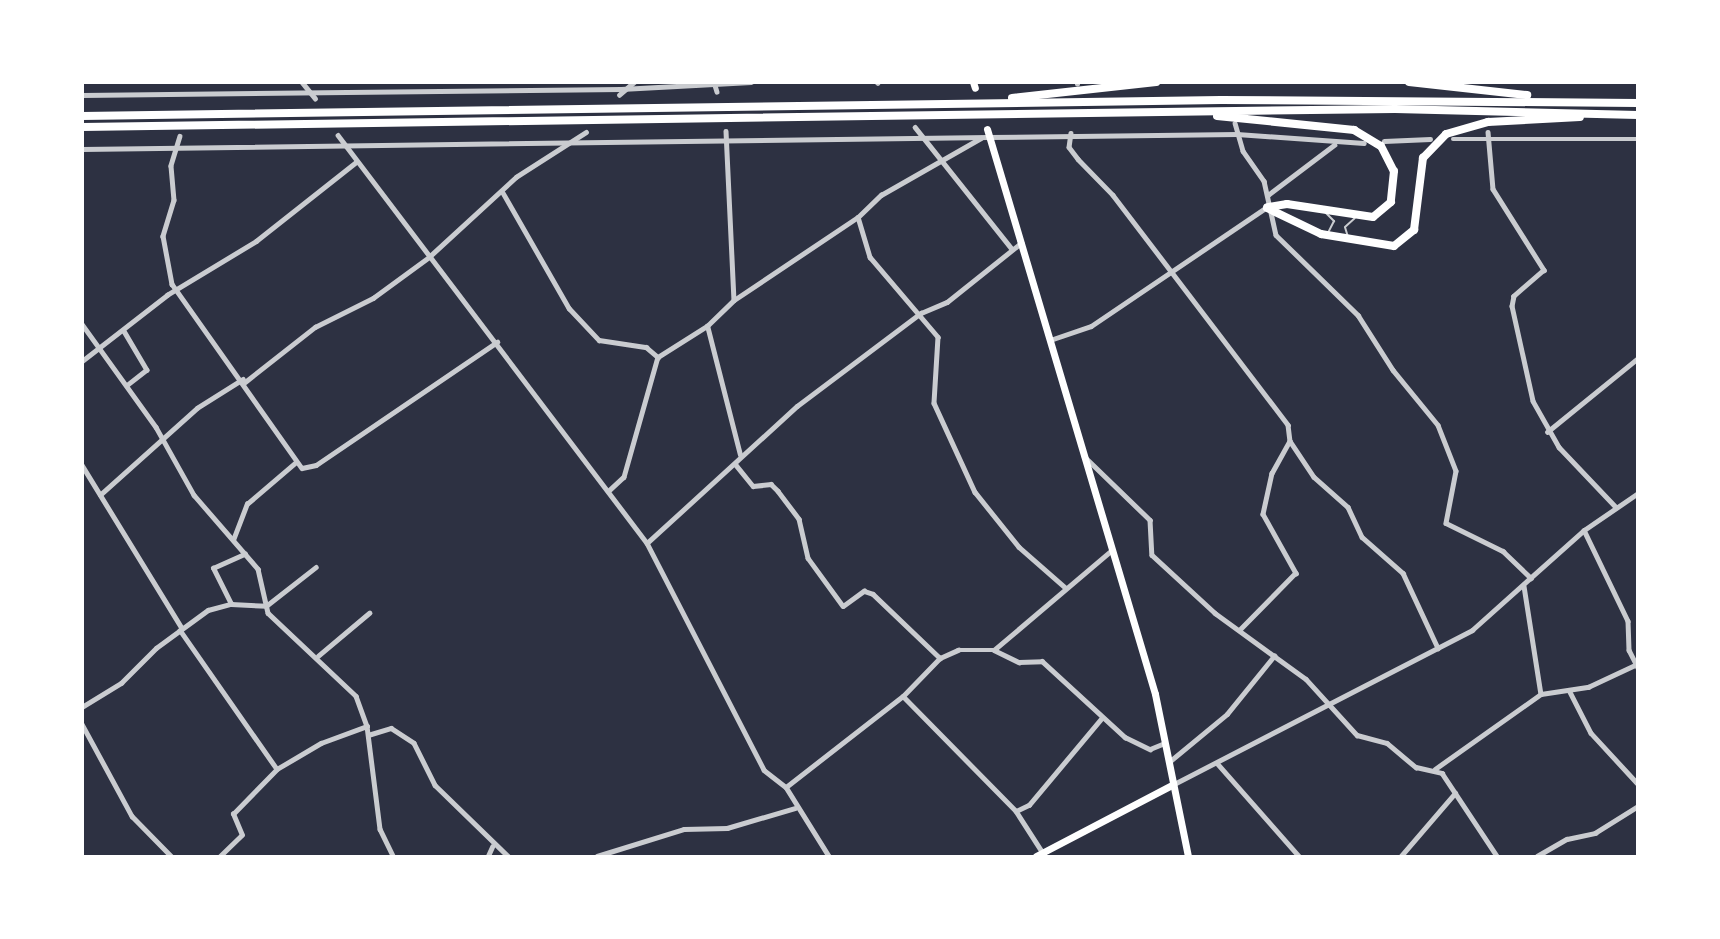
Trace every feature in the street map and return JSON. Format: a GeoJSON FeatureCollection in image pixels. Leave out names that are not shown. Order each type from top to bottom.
{"type":"FeatureCollection","features":[{"type":"Feature","properties":{"kind":"highway"},"geometry":{"type":"LineString","coordinates":[[950,103],[1156,82]]}},
{"type":"Feature","properties":{"kind":"highway"},"geometry":{"type":"LineString","coordinates":[[1409,82],[1638,102]]}},
{"type":"Feature","properties":{"kind":"highway"},"geometry":{"type":"LineString","coordinates":[[82,116],[950,103],[1638,102]]}},
{"type":"Feature","properties":{"kind":"highway"},"geometry":{"type":"LineString","coordinates":[[82,127],[1395,109],[1638,115]]}},
{"type":"Feature","properties":{"kind":"highway"},"geometry":{"type":"LineString","coordinates":[[1067,113],[1251,117],[1354,130],[1386,154],[1395,187],[1380,213],[1356,218],[1287,204],[1267,207]]}},
{"type":"Feature","properties":{"kind":"highway"},"geometry":{"type":"LineString","coordinates":[[1267,207],[1321,234],[1384,247],[1409,237],[1418,222],[1423,158],[1446,134],[1488,123],[1623,114]]}},
{"type":"Feature","properties":{"kind":"main road"},"geometry":{"type":"LineString","coordinates":[[987,129],[987,137],[1050,339],[1166,743],[1172,785],[1188,856]]}},
{"type":"Feature","properties":{"kind":"main road"},"geometry":{"type":"LineString","coordinates":[[1040,855],[1172,785]]}},
{"type":"Feature","properties":{"kind":"street"},"geometry":{"type":"LineString","coordinates":[[302,82],[315,98]]}},
{"type":"Feature","properties":{"kind":"street"},"geometry":{"type":"LineString","coordinates":[[374,91],[377,82]]}},
{"type":"Feature","properties":{"kind":"street"},"geometry":{"type":"LineString","coordinates":[[619,82],[620,92]]}},
{"type":"Feature","properties":{"kind":"street"},"geometry":{"type":"LineString","coordinates":[[620,92],[634,82]]}},
{"type":"Feature","properties":{"kind":"street"},"geometry":{"type":"LineString","coordinates":[[82,95],[374,91],[620,92],[751,82]]}},
{"type":"Feature","properties":{"kind":"street"},"geometry":{"type":"LineString","coordinates":[[714,84],[717,92]]}},
{"type":"Feature","properties":{"kind":"street"},"geometry":{"type":"LineString","coordinates":[[167,93],[170,102]]}},
{"type":"Feature","properties":{"kind":"street"},"geometry":{"type":"LineString","coordinates":[[1234,123],[1237,134],[1268,195],[1267,207],[1276,235],[1358,315],[1392,370],[1438,425],[1456,471],[1446,523],[1503,551],[1531,579]]}},
{"type":"Feature","properties":{"kind":"street"},"geometry":{"type":"LineString","coordinates":[[915,127],[1012,249]]}},
{"type":"Feature","properties":{"kind":"street"},"geometry":{"type":"LineString","coordinates":[[100,495],[162,443],[197,408],[244,381],[315,327],[373,298],[429,257],[502,190],[586,132]]}},
{"type":"Feature","properties":{"kind":"street"},"geometry":{"type":"LineString","coordinates":[[1071,133],[1070,140],[1078,159],[1171,270],[1288,425],[1290,441],[1314,477],[1348,507],[1362,537],[1403,573],[1438,648]]}},
{"type":"Feature","properties":{"kind":"street"},"geometry":{"type":"LineString","coordinates":[[82,149],[727,135],[1070,140],[1237,134],[1334,144],[1364,143]]}},
{"type":"Feature","properties":{"kind":"street"},"geometry":{"type":"LineString","coordinates":[[1488,134],[1494,189],[1544,270],[1514,296],[1512,306],[1533,401],[1547,432],[1616,507]]}},
{"type":"Feature","properties":{"kind":"street"},"geometry":{"type":"LineString","coordinates":[[1454,138],[1488,134],[1638,139]]}},
{"type":"Feature","properties":{"kind":"street"},"geometry":{"type":"LineString","coordinates":[[338,135],[356,162],[610,490],[647,543],[764,770],[786,787],[795,808],[829,856]]}},
{"type":"Feature","properties":{"kind":"street"},"geometry":{"type":"LineString","coordinates":[[727,135],[734,300]]}},
{"type":"Feature","properties":{"kind":"street"},"geometry":{"type":"LineString","coordinates":[[180,136],[181,147],[171,166],[174,200],[163,237],[176,290],[244,381],[295,463],[307,469],[316,465],[496,342]]}},
{"type":"Feature","properties":{"kind":"street"},"geometry":{"type":"LineString","coordinates":[[610,490],[624,477],[658,357],[707,326],[734,300],[858,217],[881,195],[940,157],[987,137]]}},
{"type":"Feature","properties":{"kind":"street"},"geometry":{"type":"LineString","coordinates":[[1384,141],[1430,139]]}},
{"type":"Feature","properties":{"kind":"street"},"geometry":{"type":"LineString","coordinates":[[1268,195],[1334,144]]}},
{"type":"Feature","properties":{"kind":"street"},"geometry":{"type":"LineString","coordinates":[[82,361],[101,349],[176,290],[256,241],[356,162]]}},
{"type":"Feature","properties":{"kind":"street"},"geometry":{"type":"LineString","coordinates":[[502,190],[576,316],[599,340],[640,345],[658,357]]}},
{"type":"Feature","properties":{"kind":"street"},"geometry":{"type":"LineString","coordinates":[[1050,339],[1091,326],[1267,207]]}},
{"type":"Feature","properties":{"kind":"street"},"geometry":{"type":"LineString","coordinates":[[858,217],[870,257],[921,313],[938,337],[934,403],[975,492],[1019,547],[1066,588]]}},
{"type":"Feature","properties":{"kind":"street"},"geometry":{"type":"LineString","coordinates":[[647,543],[736,465],[740,455],[921,313],[947,302],[1021,243]]}},
{"type":"Feature","properties":{"kind":"street"},"geometry":{"type":"LineString","coordinates":[[82,324],[128,385],[194,495],[245,554],[264,584],[266,606]]}},
{"type":"Feature","properties":{"kind":"street"},"geometry":{"type":"LineString","coordinates":[[707,326],[740,455]]}},
{"type":"Feature","properties":{"kind":"street"},"geometry":{"type":"LineString","coordinates":[[124,331],[147,370],[128,385]]}},
{"type":"Feature","properties":{"kind":"street"},"geometry":{"type":"LineString","coordinates":[[1547,432],[1638,358]]}},
{"type":"Feature","properties":{"kind":"street"},"geometry":{"type":"LineString","coordinates":[[1240,630],[1296,573],[1263,514],[1272,473],[1290,441]]}},
{"type":"Feature","properties":{"kind":"street"},"geometry":{"type":"LineString","coordinates":[[1084,456],[1150,520],[1152,555],[1240,630],[1306,680],[1357,735],[1387,743],[1416,767],[1435,769],[1541,694],[1569,690],[1636,666],[1628,621],[1584,530]]}},
{"type":"Feature","properties":{"kind":"street"},"geometry":{"type":"LineString","coordinates":[[233,540],[247,504],[295,463]]}},
{"type":"Feature","properties":{"kind":"street"},"geometry":{"type":"LineString","coordinates":[[82,465],[181,629],[277,769]]}},
{"type":"Feature","properties":{"kind":"street"},"geometry":{"type":"LineString","coordinates":[[736,465],[753,486],[771,484],[799,519],[808,558],[843,606],[864,591],[873,594],[939,658]]}},
{"type":"Feature","properties":{"kind":"street"},"geometry":{"type":"LineString","coordinates":[[1172,785],[1485,622],[1584,530],[1638,493]]}},
{"type":"Feature","properties":{"kind":"street"},"geometry":{"type":"LineString","coordinates":[[994,650],[1112,550]]}},
{"type":"Feature","properties":{"kind":"street"},"geometry":{"type":"LineString","coordinates":[[231,604],[213,567],[245,554]]}},
{"type":"Feature","properties":{"kind":"street"},"geometry":{"type":"LineString","coordinates":[[266,606],[316,567]]}},
{"type":"Feature","properties":{"kind":"street"},"geometry":{"type":"LineString","coordinates":[[1524,586],[1541,694]]}},
{"type":"Feature","properties":{"kind":"street"},"geometry":{"type":"LineString","coordinates":[[82,707],[121,683],[181,629],[208,610],[231,604],[266,606],[356,696],[367,726],[380,829],[393,856]]}},
{"type":"Feature","properties":{"kind":"street"},"geometry":{"type":"LineString","coordinates":[[318,656],[369,613]]}},
{"type":"Feature","properties":{"kind":"street"},"geometry":{"type":"LineString","coordinates":[[786,787],[903,696],[939,658],[958,650],[994,650],[1019,662],[1042,661],[1101,719],[1143,747],[1166,743]]}},
{"type":"Feature","properties":{"kind":"street"},"geometry":{"type":"LineString","coordinates":[[1169,762],[1227,714],[1274,656]]}},
{"type":"Feature","properties":{"kind":"street"},"geometry":{"type":"LineString","coordinates":[[1569,690],[1585,724],[1638,784]]}},
{"type":"Feature","properties":{"kind":"street"},"geometry":{"type":"LineString","coordinates":[[903,696],[1016,812],[1040,855]]}},
{"type":"Feature","properties":{"kind":"street"},"geometry":{"type":"LineString","coordinates":[[1016,812],[1029,805],[1101,719]]}},
{"type":"Feature","properties":{"kind":"street"},"geometry":{"type":"LineString","coordinates":[[82,724],[132,816],[171,856]]}},
{"type":"Feature","properties":{"kind":"street"},"geometry":{"type":"LineString","coordinates":[[220,856],[242,835],[232,814],[277,769],[321,743],[367,726]]}},
{"type":"Feature","properties":{"kind":"street"},"geometry":{"type":"LineString","coordinates":[[368,735],[391,728],[414,743],[423,751],[435,785],[452,797],[492,847],[508,856]]}},
{"type":"Feature","properties":{"kind":"street"},"geometry":{"type":"LineString","coordinates":[[1217,763],[1299,856]]}},
{"type":"Feature","properties":{"kind":"street"},"geometry":{"type":"LineString","coordinates":[[1435,769],[1455,793],[1497,856]]}},
{"type":"Feature","properties":{"kind":"street"},"geometry":{"type":"LineString","coordinates":[[1401,856],[1455,793]]}},
{"type":"Feature","properties":{"kind":"street"},"geometry":{"type":"LineString","coordinates":[[1537,856],[1567,839],[1595,832],[1638,806]]}},
{"type":"Feature","properties":{"kind":"street"},"geometry":{"type":"LineString","coordinates":[[597,856],[684,829],[728,828],[795,808]]}},
{"type":"Feature","properties":{"kind":"street"},"geometry":{"type":"LineString","coordinates":[[488,856],[492,847]]}},
{"type":"Feature","properties":{"kind":"lane"},"geometry":{"type":"LineString","coordinates":[[1321,234],[1334,225],[1325,212]]}},
{"type":"Feature","properties":{"kind":"lane"},"geometry":{"type":"LineString","coordinates":[[1352,241],[1345,227],[1356,218]]}}]}
